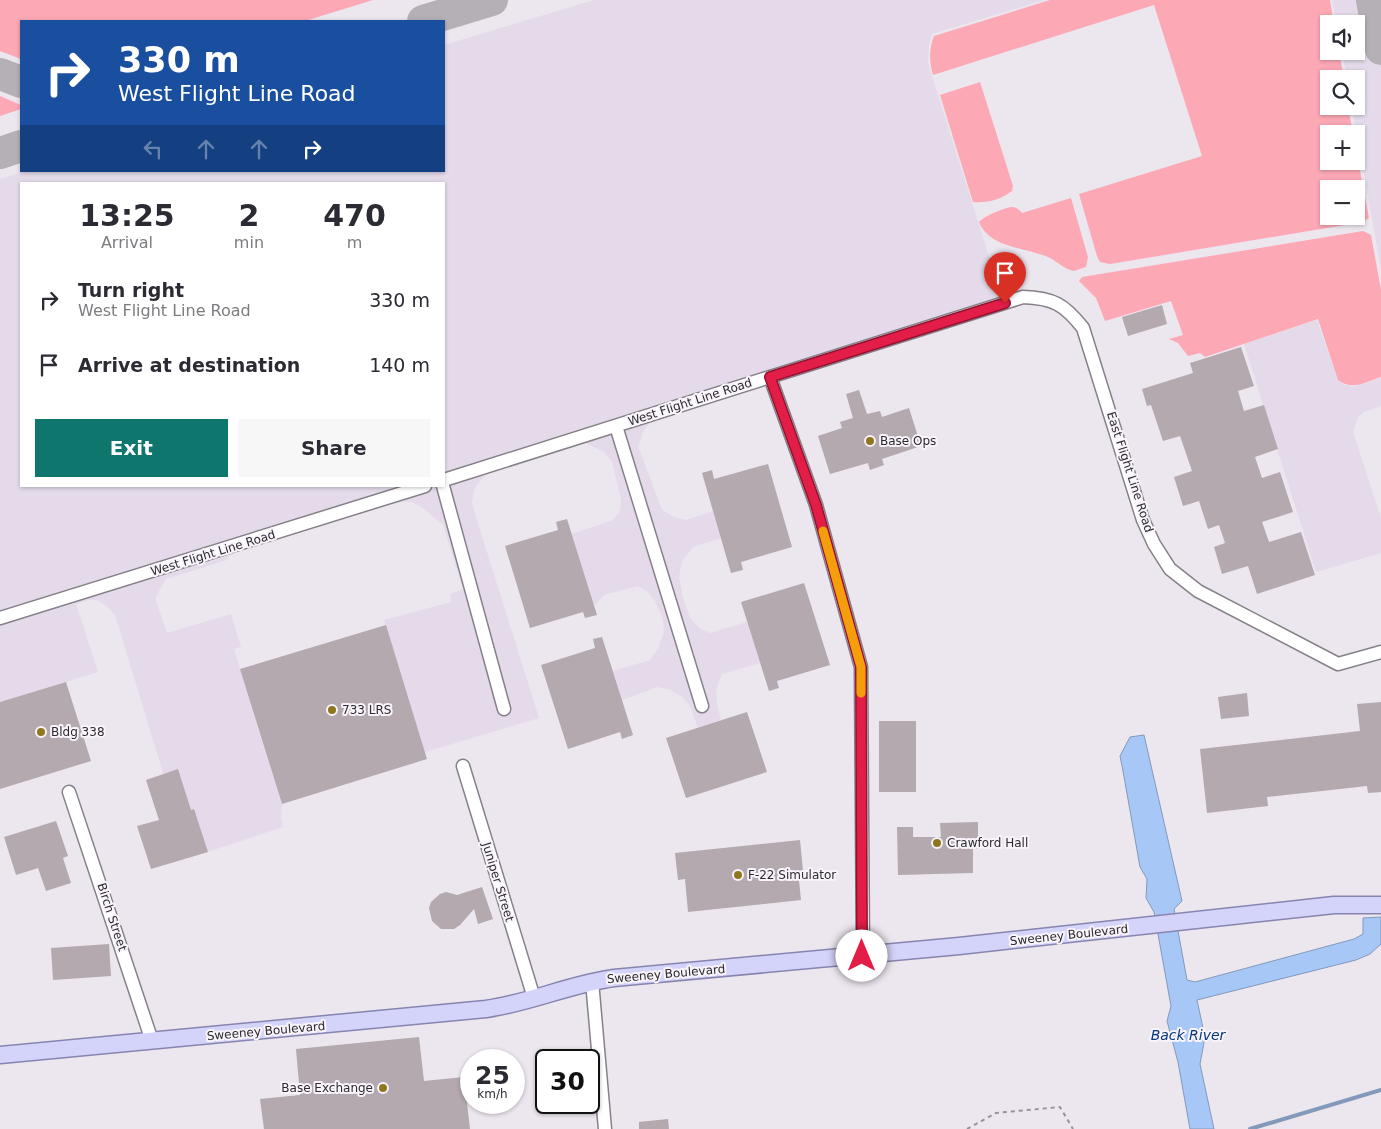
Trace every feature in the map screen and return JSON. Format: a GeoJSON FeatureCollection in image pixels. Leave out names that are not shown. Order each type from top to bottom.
{"type":"FeatureCollection","features":[{"type":"Feature","properties":{"kind":"main road","name":"Sweeney Boulevard"},"geometry":{"type":"LineString","coordinates":[[1334,905],[1363,896],[1381,894]]}},
{"type":"Feature","properties":{"kind":"main road","name":"Sweeney Boulevard"},"geometry":{"type":"LineString","coordinates":[[0,1056],[486,1009],[534,998],[592,981],[862,956],[1334,905],[1381,904]]}},
{"type":"Feature","properties":{"kind":"street","name":"West Flight Line Road"},"geometry":{"type":"LineString","coordinates":[[445,480],[1022,297]]}},
{"type":"Feature","properties":{"kind":"street","name":"East Flight Line Road"},"geometry":{"type":"LineString","coordinates":[[1022,297],[1043,298],[1058,303],[1071,312],[1083,328],[1143,520],[1154,544],[1170,569],[1198,591],[1338,664],[1381,652]]}},
{"type":"Feature","properties":{"kind":"street"},"geometry":{"type":"LineString","coordinates":[[770,377],[816,505],[861,667],[862,956]]}},
{"type":"Feature","properties":{"kind":"street"},"geometry":{"type":"LineString","coordinates":[[616,426],[702,706]]}},
{"type":"Feature","properties":{"kind":"street","name":"West Flight Line Road"},"geometry":{"type":"LineString","coordinates":[[0,618],[422,487]]}},
{"type":"Feature","properties":{"kind":"street"},"geometry":{"type":"LineString","coordinates":[[443,487],[504,708]]}},
{"type":"Feature","properties":{"kind":"street","name":"Juniper Street"},"geometry":{"type":"LineString","coordinates":[[463,766],[534,998]]}},
{"type":"Feature","properties":{"kind":"street","name":"Birch Street"},"geometry":{"type":"LineString","coordinates":[[69,792],[152,1041]]}},
{"type":"Feature","properties":{"kind":"street"},"geometry":{"type":"LineString","coordinates":[[592,981],[605,1129]]}},
{"type":"Feature","properties":{"kind":"path"},"geometry":{"type":"LineString","coordinates":[[967,1129],[996,1113],[1060,1107],[1073,1129]]}},
{"type":"Feature","properties":{"kind":"shaded area"},"geometry":{"type":"Polygon","coordinates":[[[0,0],[373,0],[308,20],[20,20],[20,59],[0,51],[0,0]]]}},
{"type":"Feature","properties":{"kind":"shaded area"},"geometry":{"type":"Polygon","coordinates":[[[594,0],[1045,0],[932,34],[929,46],[928,63],[1006,310],[651,422],[644,430],[638,446],[662,510],[674,517],[686,520],[713,511],[721,538],[693,547],[682,561],[679,577],[683,598],[690,618],[699,628],[710,633],[747,622],[760,663],[722,674],[716,690],[721,720],[698,728],[690,706],[682,697],[671,690],[657,687],[622,700],[613,671],[650,660],[658,649],[664,632],[663,619],[655,601],[648,592],[638,586],[604,595],[594,606],[572,534],[613,520],[620,511],[621,500],[612,461],[604,452],[584,442],[488,471],[474,489],[472,503],[475,514],[539,718],[425,752],[384,620],[451,602],[450,594],[463,589],[443,525],[423,508],[412,502],[401,501],[230,554],[227,560],[166,579],[155,598],[167,633],[231,614],[241,647],[234,649],[282,806],[281,818],[283,827],[189,858],[115,615],[108,607],[97,600],[88,600],[76,604],[98,672],[0,702],[0,179],[22,172],[445,172],[445,45],[594,0]]]}},
{"type":"Feature","properties":{"kind":"shaded area"},"geometry":{"type":"Polygon","coordinates":[[[1050,0],[1330,0],[1332,15],[1320,15],[1320,60],[1341,60],[1342,70],[1320,70],[1320,115],[1350,115],[1351,125],[1320,125],[1320,170],[1360,170],[1362,180],[1320,180],[1320,225],[1345,225],[1110,264],[1100,262],[1079,194],[1202,156],[1154,5],[933,75],[930,55],[934,36],[1050,0]]]}},
{"type":"Feature","properties":{"kind":"shaded area"},"geometry":{"type":"Polygon","coordinates":[[[1332,0],[1381,0],[1381,269],[1363,170],[1365,170],[1365,125],[1355,125],[1354,115],[1365,115],[1365,70],[1345,70],[1344,60],[1365,60],[1365,15],[1335,15],[1332,0]]]}},
{"type":"Feature","properties":{"kind":"shaded area"},"geometry":{"type":"Polygon","coordinates":[[[980,82],[1013,186],[1012,191],[998,199],[973,202],[940,95],[980,82]]]}},
{"type":"Feature","properties":{"kind":"shaded area"},"geometry":{"type":"Polygon","coordinates":[[[0,96],[20,105],[20,109],[0,116],[0,96]]]}},
{"type":"Feature","properties":{"kind":"shaded area"},"geometry":{"type":"Polygon","coordinates":[[[1365,197],[1369,218],[1365,221],[1365,197]]]}},
{"type":"Feature","properties":{"kind":"shaded area"},"geometry":{"type":"Polygon","coordinates":[[[1071,198],[1088,257],[1086,267],[1074,271],[1041,254],[1000,242],[984,231],[979,222],[989,215],[1009,207],[1016,208],[1022,213],[1071,198]]]}},
{"type":"Feature","properties":{"kind":"shaded area"},"geometry":{"type":"Polygon","coordinates":[[[1363,231],[1371,235],[1381,290],[1381,377],[1354,385],[1338,380],[1318,319],[1205,357],[1200,353],[1188,356],[1178,343],[1169,339],[1183,335],[1171,301],[1105,321],[1096,298],[1079,281],[1082,277],[1363,231]]]}},
{"type":"Feature","properties":{"kind":"shaded area"},"geometry":{"type":"Polygon","coordinates":[[[1317,320],[1338,380],[1344,385],[1353,387],[1381,378],[1381,406],[1364,412],[1358,417],[1353,432],[1381,518],[1381,553],[1316,572],[1244,344],[1317,320]]]}},
{"type":"Feature","properties":{"kind":"water","name":"Back River"},"geometry":{"type":"Polygon","coordinates":[[[1144,735],[1182,901],[1174,909],[1187,980],[1195,982],[1354,939],[1363,934],[1363,918],[1381,917],[1381,944],[1370,954],[1356,960],[1197,1000],[1205,1037],[1200,1064],[1214,1129],[1190,1129],[1178,1062],[1167,1021],[1171,1006],[1154,912],[1146,898],[1147,879],[1140,867],[1120,756],[1130,737],[1144,735]]]}},
{"type":"Feature","properties":{"kind":"building"},"geometry":{"type":"Polygon","coordinates":[[[1162,305],[1167,324],[1128,336],[1122,317],[1162,305]]]}},
{"type":"Feature","properties":{"kind":"building"},"geometry":{"type":"Polygon","coordinates":[[[1241,347],[1254,386],[1238,391],[1244,411],[1264,405],[1278,449],[1255,457],[1262,478],[1280,472],[1293,512],[1262,522],[1269,542],[1301,532],[1315,575],[1257,594],[1248,566],[1222,574],[1214,547],[1225,543],[1219,525],[1208,529],[1199,501],[1183,506],[1174,477],[1192,471],[1180,436],[1163,441],[1151,405],[1147,406],[1142,389],[1193,373],[1190,363],[1241,347]]]}},
{"type":"Feature","properties":{"kind":"building","name":"Base Ops"},"geometry":{"type":"Polygon","coordinates":[[[859,390],[867,414],[880,411],[882,417],[909,408],[921,446],[882,459],[884,465],[870,470],[868,463],[830,474],[818,436],[842,428],[840,422],[853,418],[846,394],[859,390]]]}},
{"type":"Feature","properties":{"kind":"building"},"geometry":{"type":"Polygon","coordinates":[[[768,464],[792,547],[741,562],[743,570],[731,573],[702,473],[712,470],[714,479],[768,464]]]}},
{"type":"Feature","properties":{"kind":"building"},"geometry":{"type":"Polygon","coordinates":[[[567,519],[597,615],[585,618],[583,612],[530,628],[505,546],[558,530],[556,522],[567,519]]]}},
{"type":"Feature","properties":{"kind":"building"},"geometry":{"type":"Polygon","coordinates":[[[804,583],[830,665],[777,681],[779,688],[769,691],[741,602],[804,583]]]}},
{"type":"Feature","properties":{"kind":"building","name":"733 LRS"},"geometry":{"type":"Polygon","coordinates":[[[386,625],[427,759],[282,804],[240,669],[386,625]]]}},
{"type":"Feature","properties":{"kind":"building"},"geometry":{"type":"Polygon","coordinates":[[[602,637],[633,735],[622,739],[620,732],[568,749],[541,665],[595,648],[593,639],[602,637]]]}},
{"type":"Feature","properties":{"kind":"building","name":"Bldg 338"},"geometry":{"type":"Polygon","coordinates":[[[66,682],[91,761],[0,789],[0,702],[66,682]]]}},
{"type":"Feature","properties":{"kind":"building"},"geometry":{"type":"Polygon","coordinates":[[[1247,693],[1249,716],[1221,719],[1218,697],[1247,693]]]}},
{"type":"Feature","properties":{"kind":"building"},"geometry":{"type":"Polygon","coordinates":[[[1381,702],[1381,792],[1368,793],[1367,786],[1267,797],[1268,806],[1207,813],[1200,749],[1360,731],[1357,704],[1381,702]]]}},
{"type":"Feature","properties":{"kind":"building"},"geometry":{"type":"Polygon","coordinates":[[[747,712],[767,772],[686,798],[666,738],[747,712]]]}},
{"type":"Feature","properties":{"kind":"building"},"geometry":{"type":"Polygon","coordinates":[[[879,721],[916,721],[916,792],[879,792],[879,721]]]}},
{"type":"Feature","properties":{"kind":"building"},"geometry":{"type":"Polygon","coordinates":[[[178,769],[191,810],[194,809],[208,852],[151,869],[137,826],[159,820],[146,780],[178,769]]]}},
{"type":"Feature","properties":{"kind":"building"},"geometry":{"type":"Polygon","coordinates":[[[56,821],[68,856],[63,858],[71,883],[46,891],[38,868],[16,875],[4,837],[56,821]]]}},
{"type":"Feature","properties":{"kind":"building","name":"Crawford Hall"},"geometry":{"type":"Polygon","coordinates":[[[978,822],[978,849],[973,849],[973,873],[898,875],[897,827],[913,827],[913,837],[941,837],[940,823],[978,822]]]}},
{"type":"Feature","properties":{"kind":"building","name":"F-22 Simulator"},"geometry":{"type":"Polygon","coordinates":[[[800,840],[803,871],[798,871],[801,900],[688,912],[685,879],[678,880],[675,853],[800,840]]]}},
{"type":"Feature","properties":{"kind":"building"},"geometry":{"type":"Polygon","coordinates":[[[482,887],[493,919],[478,924],[474,909],[454,929],[441,929],[432,921],[429,908],[431,902],[440,894],[446,892],[457,895],[482,887]]]}},
{"type":"Feature","properties":{"kind":"building"},"geometry":{"type":"Polygon","coordinates":[[[109,944],[111,976],[53,980],[51,948],[109,944]]]}},
{"type":"Feature","properties":{"kind":"building","name":"Base Exchange"},"geometry":{"type":"Polygon","coordinates":[[[419,1037],[424,1081],[460,1077],[460,1114],[468,1114],[470,1129],[264,1129],[260,1099],[300,1095],[296,1049],[419,1037]]]}},
{"type":"Feature","properties":{"kind":"building"},"geometry":{"type":"Polygon","coordinates":[[[668,1119],[669,1129],[639,1129],[639,1122],[668,1119]]]}},
{"type":"Feature","properties":{"kind":"waterway"},"geometry":{"type":"LineString","coordinates":[[1250,1129],[1381,1090]]}},
{"type":"Feature","properties":{"kind":"taxiway"},"geometry":{"type":"LineString","coordinates":[[426,20],[492,0]]}},
{"type":"Feature","properties":{"kind":"taxiway"},"geometry":{"type":"LineString","coordinates":[[1372,0],[1381,49]]}},
{"type":"Feature","properties":{"kind":"taxiway"},"geometry":{"type":"LineString","coordinates":[[0,74],[20,82]]}},
{"type":"Feature","properties":{"kind":"taxiway"},"geometry":{"type":"LineString","coordinates":[[0,153],[20,146]]}},
{"type":"Feature","properties":{"kind":"slow traffic"},"geometry":{"type":"LineString","coordinates":[[823,531],[861,667],[861,693]]}},
{"type":"Feature","properties":{"kind":"place","name":"Base Ops"},"geometry":{"type":"Point","coordinates":[870,441]}},
{"type":"Feature","properties":{"kind":"place","name":"733 LRS"},"geometry":{"type":"Point","coordinates":[332,710]}},
{"type":"Feature","properties":{"kind":"place","name":"Bldg 338"},"geometry":{"type":"Point","coordinates":[41,732]}},
{"type":"Feature","properties":{"kind":"place","name":"Crawford Hall"},"geometry":{"type":"Point","coordinates":[937,843]}},
{"type":"Feature","properties":{"kind":"place","name":"F-22 Simulator"},"geometry":{"type":"Point","coordinates":[738,875]}},
{"type":"Feature","properties":{"kind":"place","name":"Base Exchange"},"geometry":{"type":"Point","coordinates":[383,1088]}},
{"type":"Feature","properties":{"kind":"route"},"geometry":{"type":"LineString","coordinates":[[862,956],[861,667],[816,505],[770,377],[1005,303]]}}]}
